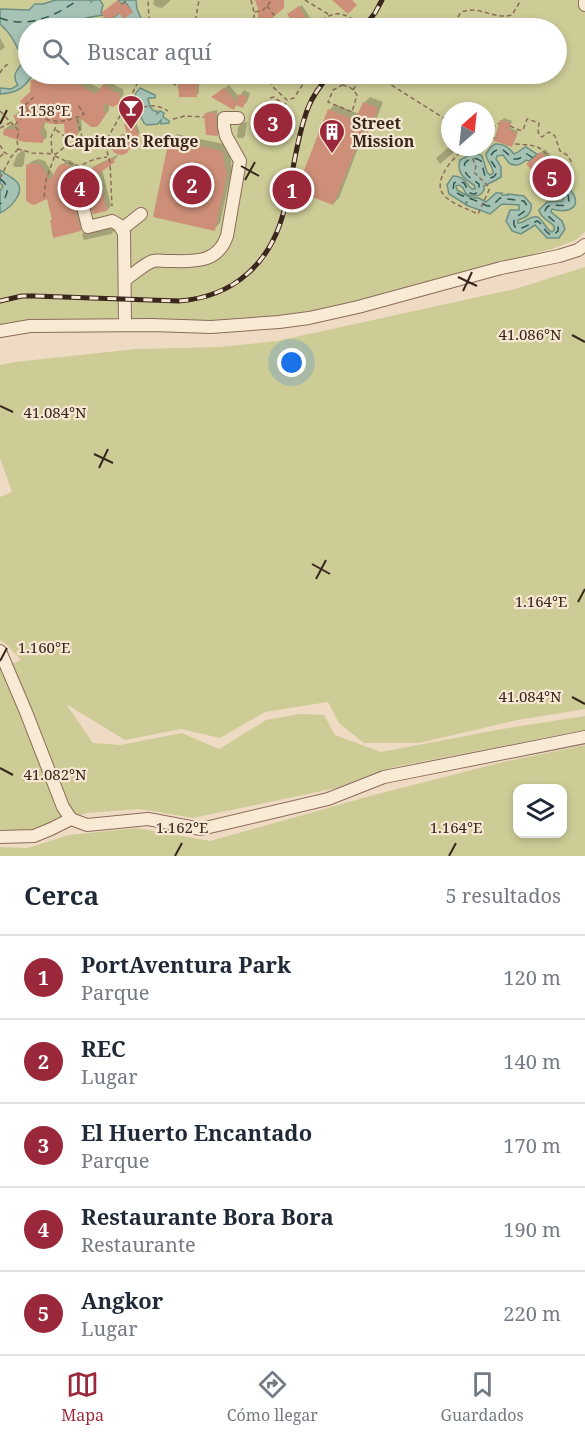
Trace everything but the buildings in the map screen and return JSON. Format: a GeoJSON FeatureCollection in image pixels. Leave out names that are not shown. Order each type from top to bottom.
{"type":"FeatureCollection","features":[{"type":"Feature","properties":{"kind":"street"},"geometry":{"type":"LineString","coordinates":[[585,0],[585,5]]}},
{"type":"Feature","properties":{"kind":"street"},"geometry":{"type":"LineString","coordinates":[[126,279],[152,261],[202,260],[217,252],[222,246],[227,236],[240,170],[240,161],[226,136],[224,118],[238,118]]}},
{"type":"Feature","properties":{"kind":"street"},"geometry":{"type":"LineString","coordinates":[[112,208],[125,237],[125,325]]}},
{"type":"Feature","properties":{"kind":"street"},"geometry":{"type":"LineString","coordinates":[[84,211],[88,226],[112,221],[119,226]]}},
{"type":"Feature","properties":{"kind":"street"},"geometry":{"type":"LineString","coordinates":[[119,226],[141,214]]}},
{"type":"Feature","properties":{"kind":"street"},"geometry":{"type":"LineString","coordinates":[[0,331],[30,326],[211,327],[309,318],[501,268],[559,256],[578,250],[585,245]]}},
{"type":"Feature","properties":{"kind":"street"},"geometry":{"type":"LineString","coordinates":[[0,651],[63,807],[70,819],[87,825],[148,819],[201,829],[328,799],[384,777],[585,737]]}},
{"type":"Feature","properties":{"kind":"street"},"geometry":{"type":"LineString","coordinates":[[0,837],[34,836],[70,819]]}},
{"type":"Feature","properties":{"kind":"path"},"geometry":{"type":"LineString","coordinates":[[122,4],[127,0]]}},
{"type":"Feature","properties":{"kind":"path"},"geometry":{"type":"LineString","coordinates":[[147,0],[149,18]]}},
{"type":"Feature","properties":{"kind":"path"},"geometry":{"type":"LineString","coordinates":[[196,18],[199,0]]}},
{"type":"Feature","properties":{"kind":"path"},"geometry":{"type":"LineString","coordinates":[[251,0],[254,18]]}},
{"type":"Feature","properties":{"kind":"path"},"geometry":{"type":"LineString","coordinates":[[254,12],[263,10],[272,0]]}},
{"type":"Feature","properties":{"kind":"path"},"geometry":{"type":"LineString","coordinates":[[306,0],[329,15]]}},
{"type":"Feature","properties":{"kind":"path"},"geometry":{"type":"LineString","coordinates":[[458,17],[461,12],[470,9],[504,17],[512,15],[521,0]]}},
{"type":"Feature","properties":{"kind":"path"},"geometry":{"type":"LineString","coordinates":[[267,6],[276,18]]}},
{"type":"Feature","properties":{"kind":"path"},"geometry":{"type":"LineString","coordinates":[[324,18],[341,13],[350,18]]}},
{"type":"Feature","properties":{"kind":"path"},"geometry":{"type":"LineString","coordinates":[[0,73],[9,63]]}},
{"type":"Feature","properties":{"kind":"path"},"geometry":{"type":"LineString","coordinates":[[112,208],[109,157],[105,143],[137,84]]}},
{"type":"Feature","properties":{"kind":"path"},"geometry":{"type":"LineString","coordinates":[[173,84],[178,87]]}},
{"type":"Feature","properties":{"kind":"path"},"geometry":{"type":"LineString","coordinates":[[271,84],[287,100],[294,98],[304,84]]}},
{"type":"Feature","properties":{"kind":"path"},"geometry":{"type":"LineString","coordinates":[[353,90],[357,84]]}},
{"type":"Feature","properties":{"kind":"path"},"geometry":{"type":"LineString","coordinates":[[390,84],[441,116]]}},
{"type":"Feature","properties":{"kind":"path"},"geometry":{"type":"LineString","coordinates":[[342,85],[353,90],[357,100],[352,112],[328,102],[333,90],[342,85]]}},
{"type":"Feature","properties":{"kind":"path"},"geometry":{"type":"LineString","coordinates":[[34,97],[25,105],[44,119],[56,121],[76,118],[84,114],[78,105]]}},
{"type":"Feature","properties":{"kind":"path"},"geometry":{"type":"LineString","coordinates":[[270,98],[274,97],[284,105],[288,102]]}},
{"type":"Feature","properties":{"kind":"path"},"geometry":{"type":"LineString","coordinates":[[35,114],[44,104]]}},
{"type":"Feature","properties":{"kind":"path"},"geometry":{"type":"LineString","coordinates":[[121,115],[151,105],[168,111]]}},
{"type":"Feature","properties":{"kind":"path"},"geometry":{"type":"LineString","coordinates":[[14,126],[29,109]]}},
{"type":"Feature","properties":{"kind":"path"},"geometry":{"type":"LineString","coordinates":[[66,109],[68,120]]}},
{"type":"Feature","properties":{"kind":"path"},"geometry":{"type":"LineString","coordinates":[[0,178],[18,149],[19,131],[1,112]]}},
{"type":"Feature","properties":{"kind":"path"},"geometry":{"type":"LineString","coordinates":[[173,119],[185,116],[204,117]]}},
{"type":"Feature","properties":{"kind":"path"},"geometry":{"type":"LineString","coordinates":[[76,118],[82,138]]}},
{"type":"Feature","properties":{"kind":"path"},"geometry":{"type":"LineString","coordinates":[[510,126],[519,130],[523,129],[527,119],[539,123],[538,131],[542,137],[549,132],[555,136],[560,151],[571,161],[570,169],[573,175],[568,180]]}},
{"type":"Feature","properties":{"kind":"path"},"geometry":{"type":"LineString","coordinates":[[52,154],[51,137],[56,121]]}},
{"type":"Feature","properties":{"kind":"path"},"geometry":{"type":"LineString","coordinates":[[0,128],[10,122]]}},
{"type":"Feature","properties":{"kind":"path"},"geometry":{"type":"LineString","coordinates":[[495,127],[499,123]]}},
{"type":"Feature","properties":{"kind":"path"},"geometry":{"type":"LineString","coordinates":[[55,129],[64,136],[68,144]]}},
{"type":"Feature","properties":{"kind":"path"},"geometry":{"type":"LineString","coordinates":[[44,197],[46,180],[56,155],[68,144],[82,138],[105,143]]}},
{"type":"Feature","properties":{"kind":"path"},"geometry":{"type":"LineString","coordinates":[[515,144],[538,146],[556,164],[554,166]]}},
{"type":"Feature","properties":{"kind":"path"},"geometry":{"type":"LineString","coordinates":[[0,146],[11,157]]}},
{"type":"Feature","properties":{"kind":"path"},"geometry":{"type":"LineString","coordinates":[[18,149],[56,155],[80,166],[95,159],[109,157]]}},
{"type":"Feature","properties":{"kind":"path"},"geometry":{"type":"LineString","coordinates":[[0,157],[4,152]]}},
{"type":"Feature","properties":{"kind":"path"},"geometry":{"type":"LineString","coordinates":[[461,152],[471,154],[476,167],[474,172],[488,186],[489,190],[478,214],[446,199],[440,188],[440,179],[448,165],[461,152]]}},
{"type":"Feature","properties":{"kind":"shaded area"},"geometry":{"type":"Polygon","coordinates":[[[0,0],[585,0],[585,232],[576,240],[552,249],[343,305],[274,317],[223,321],[0,326],[0,0]]]}},
{"type":"Feature","properties":{"kind":"shaded area"},"geometry":{"type":"Polygon","coordinates":[[[56,0],[90,0],[91,2],[100,0],[103,5],[101,13],[103,15],[86,18],[18,18],[18,49],[8,32],[0,24],[0,9],[29,10],[35,4],[56,0]]]}},
{"type":"Feature","properties":{"kind":"shaded area"},"geometry":{"type":"Polygon","coordinates":[[[118,0],[136,0],[141,18],[113,18],[119,13],[132,12],[126,3],[122,5],[118,0]]]}},
{"type":"Feature","properties":{"kind":"shaded area"},"geometry":{"type":"Polygon","coordinates":[[[17,70],[18,84],[25,84],[19,90],[0,94],[0,88],[11,89],[18,85],[15,76],[17,70]]]}},
{"type":"Feature","properties":{"kind":"shaded area"},"geometry":{"type":"Polygon","coordinates":[[[140,88],[155,95],[155,98],[148,99],[150,107],[157,111],[157,114],[160,111],[164,113],[163,117],[169,123],[161,124],[161,120],[158,124],[144,123],[139,113],[143,110],[142,105],[136,107],[134,102],[135,95],[140,88]]]}},
{"type":"Feature","properties":{"kind":"shaded area"},"geometry":{"type":"Polygon","coordinates":[[[495,144],[506,146],[514,154],[526,147],[537,154],[529,161],[526,160],[516,165],[509,163],[503,155],[497,156],[496,159],[501,167],[501,177],[484,186],[484,190],[478,196],[466,194],[459,185],[456,186],[457,190],[471,198],[479,198],[486,202],[496,193],[524,196],[531,204],[531,210],[518,220],[518,223],[538,217],[552,232],[554,226],[543,217],[539,210],[547,202],[562,201],[564,197],[557,191],[564,184],[573,194],[575,205],[569,210],[552,209],[551,212],[562,221],[565,229],[559,238],[547,238],[535,225],[521,234],[512,231],[506,221],[510,210],[519,210],[519,205],[502,204],[490,214],[466,205],[467,202],[465,204],[449,194],[447,185],[453,176],[457,176],[475,189],[474,185],[462,175],[459,168],[460,160],[466,156],[482,156],[490,175],[493,173],[486,156],[495,156],[495,144]]]}},
{"type":"Feature","properties":{"kind":"shaded area"},"geometry":{"type":"Polygon","coordinates":[[[0,170],[17,182],[19,191],[12,204],[0,213],[0,191],[3,186],[0,183],[0,170]]]}},
{"type":"Feature","properties":{"kind":"shaded area"},"geometry":{"type":"Polygon","coordinates":[[[585,267],[585,709],[518,720],[419,743],[364,743],[339,723],[328,702],[265,712],[220,738],[181,729],[125,740],[66,704],[93,743],[120,745],[182,733],[219,749],[266,720],[300,714],[324,715],[335,735],[381,752],[585,716],[585,730],[394,767],[341,787],[193,818],[140,809],[88,813],[25,831],[0,831],[0,658],[15,663],[21,660],[0,640],[0,497],[12,492],[0,458],[0,365],[136,349],[219,347],[277,341],[515,289],[585,267]]]}},
{"type":"Feature","properties":{"kind":"shaded area"},"geometry":{"type":"Polygon","coordinates":[[[585,745],[585,856],[0,856],[0,847],[27,848],[69,835],[137,828],[210,841],[503,762],[585,745]]]}},
{"type":"Feature","properties":{"kind":"ferry route"},"geometry":{"type":"LineString","coordinates":[[44,18],[78,0]]}},
{"type":"Feature","properties":{"kind":"ferry route"},"geometry":{"type":"LineString","coordinates":[[0,18],[18,22]]}},
{"type":"Feature","properties":{"kind":"ferry route"},"geometry":{"type":"LineString","coordinates":[[533,158],[527,154],[514,159],[503,150],[497,150],[490,159],[497,170],[491,178],[485,176],[481,161],[471,159],[465,163],[464,167],[468,176],[479,184],[479,191],[475,194],[470,193],[464,183],[458,181],[454,183],[453,190],[488,206],[500,198],[524,201],[527,206],[524,212],[515,219],[516,228],[522,228],[537,221],[553,235],[558,228],[545,211],[548,206],[565,205],[569,201],[568,195],[561,187]]}},
{"type":"Feature","properties":{"kind":"ferry route"},"geometry":{"type":"LineString","coordinates":[[0,179],[7,188],[5,198],[0,204]]}},
{"type":"Feature","properties":{"kind":"railway"},"geometry":{"type":"LineString","coordinates":[[371,18],[382,0]]}},
{"type":"Feature","properties":{"kind":"railway"},"geometry":{"type":"LineString","coordinates":[[0,301],[22,296],[179,301],[215,293],[240,280],[263,257],[274,238],[288,196],[301,129],[308,108],[322,84]]}},
{"type":"Feature","properties":{"kind":"place","name":"El Huerto Encantado"},"geometry":{"type":"Point","coordinates":[273,123]}},
{"type":"Feature","properties":{"kind":"place","name":"Capitan's Refuge"},"geometry":{"type":"Point","coordinates":[131,131]}},
{"type":"Feature","properties":{"kind":"place","name":"Street Mission"},"geometry":{"type":"Point","coordinates":[332,155]}},
{"type":"Feature","properties":{"kind":"place","name":"Angkor"},"geometry":{"type":"Point","coordinates":[552,178]}},
{"type":"Feature","properties":{"kind":"place","name":"REC"},"geometry":{"type":"Point","coordinates":[192,185]}},
{"type":"Feature","properties":{"kind":"place","name":"Restaurante Bora Bora"},"geometry":{"type":"Point","coordinates":[80,188]}},
{"type":"Feature","properties":{"kind":"place","name":"PortAventura Park"},"geometry":{"type":"Point","coordinates":[292,190]}}]}
